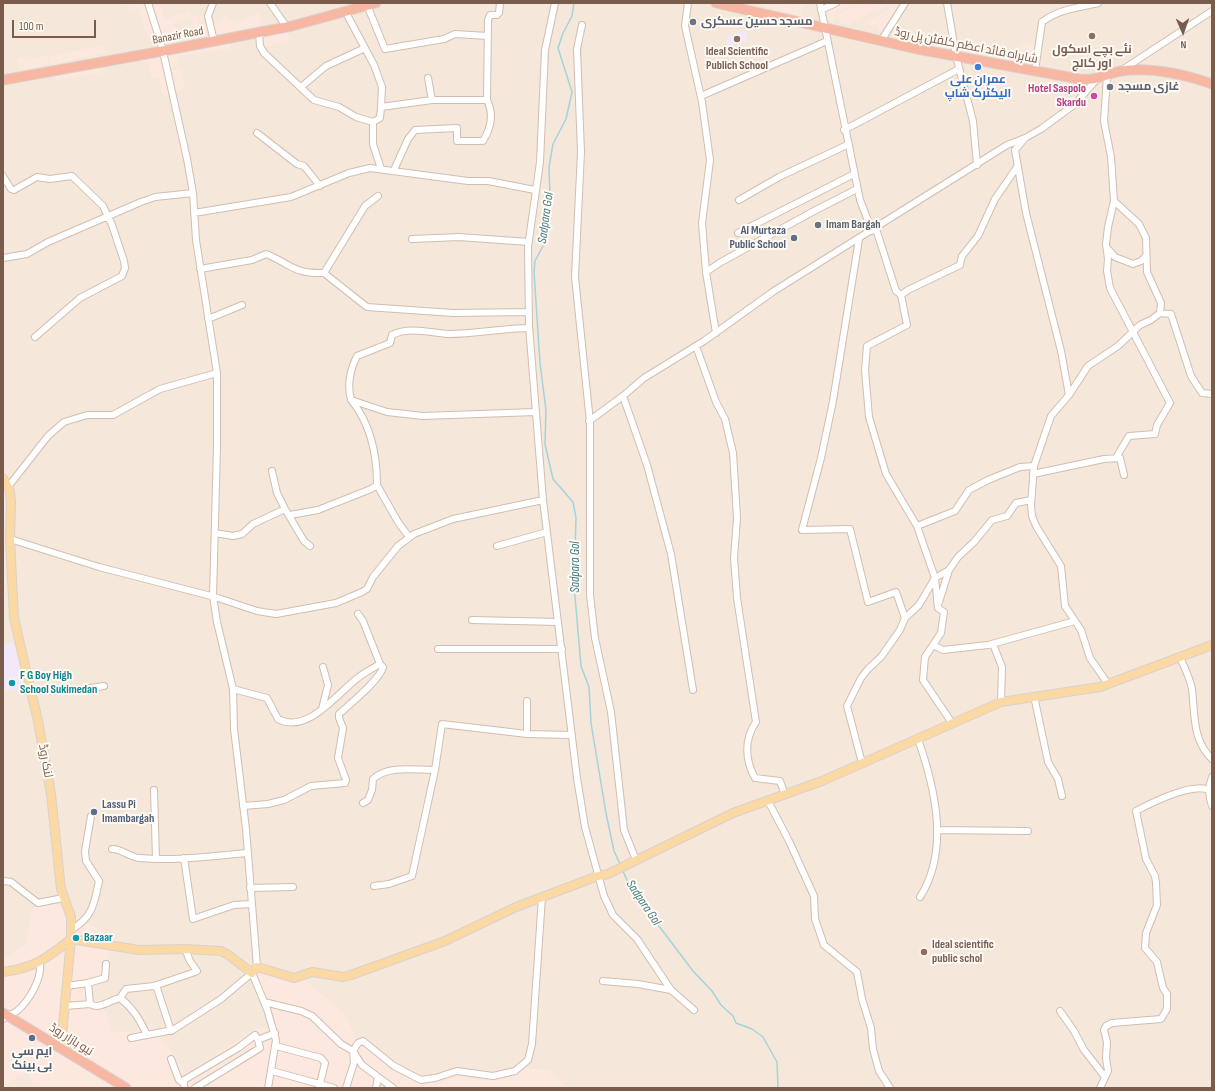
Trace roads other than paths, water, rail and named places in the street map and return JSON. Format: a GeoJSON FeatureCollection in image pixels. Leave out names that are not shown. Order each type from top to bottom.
{"type":"FeatureCollection","features":[{"type":"Feature","properties":{"kind":"highway","name":"شاہراہ قائد اعظم کلفٹن پل روڈ"},"geometry":{"type":"LineString","coordinates":[[718,3],[881,41],[1078,79],[1097,79],[1119,72],[1137,70],[1162,71],[1212,84]]}},
{"type":"Feature","properties":{"kind":"highway","name":"Banazir Road"},"geometry":{"type":"LineString","coordinates":[[3,80],[259,32],[372,4]]}},
{"type":"Feature","properties":{"kind":"highway","name":"نیو بازار روڈ"},"geometry":{"type":"LineString","coordinates":[[4,1015],[61,1047],[126,1088]]}},
{"type":"Feature","properties":{"kind":"main road","name":"لنک روڈ"},"geometry":{"type":"LineString","coordinates":[[3,478],[8,487],[11,503],[10,539],[13,607],[38,721],[51,794],[63,898],[71,917],[71,939],[61,1047]]}},
{"type":"Feature","properties":{"kind":"main road"},"geometry":{"type":"LineString","coordinates":[[3,972],[17,970],[40,963],[71,939],[139,950],[185,949],[221,951],[255,970],[294,978],[312,972],[343,977],[351,976],[444,941],[516,907],[598,876],[608,874],[733,813],[822,781],[1001,702],[1034,696],[1100,688],[1212,645]]}},
{"type":"Feature","properties":{"kind":"street"},"geometry":{"type":"LineString","coordinates":[[148,3],[163,51],[193,193],[196,240],[217,373],[213,596],[217,622],[233,688],[234,730],[248,853],[255,970],[275,1033],[276,1046],[268,1088]]}},
{"type":"Feature","properties":{"kind":"street"},"geometry":{"type":"LineString","coordinates":[[213,3],[208,16],[214,41]]}},
{"type":"Feature","properties":{"kind":"street"},"geometry":{"type":"LineString","coordinates":[[270,3],[286,26]]}},
{"type":"Feature","properties":{"kind":"street"},"geometry":{"type":"LineString","coordinates":[[394,170],[408,139],[415,130],[457,128],[457,141],[483,141],[489,131],[491,118],[490,107],[487,100],[488,20],[490,15],[497,15],[499,13],[500,3]]}},
{"type":"Feature","properties":{"kind":"street"},"geometry":{"type":"LineString","coordinates":[[555,3],[545,50],[540,162],[529,242],[529,328],[546,532],[572,734],[585,826],[604,896],[614,914],[637,939],[671,990],[694,1010]]}},
{"type":"Feature","properties":{"kind":"street"},"geometry":{"type":"LineString","coordinates":[[688,3],[685,26],[700,96],[710,160],[702,223],[706,272],[716,333]]}},
{"type":"Feature","properties":{"kind":"street"},"geometry":{"type":"LineString","coordinates":[[836,3],[820,6],[857,189],[860,200],[874,230],[896,292],[901,295],[907,324],[867,346],[865,389],[870,417],[886,474],[917,526],[935,578],[938,608],[944,612],[941,633],[925,657],[923,680],[952,723]]}},
{"type":"Feature","properties":{"kind":"street"},"geometry":{"type":"LineString","coordinates":[[881,41],[905,3]]}},
{"type":"Feature","properties":{"kind":"street"},"geometry":{"type":"LineString","coordinates":[[948,3],[956,56],[973,121],[977,165]]}},
{"type":"Feature","properties":{"kind":"street"},"geometry":{"type":"LineString","coordinates":[[1035,71],[1042,22],[1052,15],[1065,10],[1098,3]]}},
{"type":"Feature","properties":{"kind":"street"},"geometry":{"type":"LineString","coordinates":[[372,4],[385,49],[444,39],[455,34],[488,36]]}},
{"type":"Feature","properties":{"kind":"street"},"geometry":{"type":"LineString","coordinates":[[259,32],[260,46],[264,53],[314,100],[339,107],[356,117],[373,122],[380,118],[382,87],[374,65],[344,11]]}},
{"type":"Feature","properties":{"kind":"street"},"geometry":{"type":"LineString","coordinates":[[1119,72],[1212,11]]}},
{"type":"Feature","properties":{"kind":"street"},"geometry":{"type":"LineString","coordinates":[[582,25],[577,49],[581,152],[575,277],[589,421],[590,595],[595,638],[611,712],[624,830],[635,861]]}},
{"type":"Feature","properties":{"kind":"street"},"geometry":{"type":"LineString","coordinates":[[700,96],[827,40]]}},
{"type":"Feature","properties":{"kind":"street"},"geometry":{"type":"LineString","coordinates":[[301,87],[326,66],[365,48]]}},
{"type":"Feature","properties":{"kind":"street"},"geometry":{"type":"LineString","coordinates":[[844,130],[959,69]]}},
{"type":"Feature","properties":{"kind":"street"},"geometry":{"type":"LineString","coordinates":[[1107,76],[1104,117],[1111,157],[1114,201],[1108,227],[1107,248],[1107,272],[1110,288],[1170,403],[1154,434],[1129,436],[1117,456]]}},
{"type":"Feature","properties":{"kind":"street"},"geometry":{"type":"LineString","coordinates":[[428,78],[432,100]]}},
{"type":"Feature","properties":{"kind":"street"},"geometry":{"type":"LineString","coordinates":[[589,421],[623,396],[644,378],[716,333],[774,291],[874,230],[1007,145],[1025,138],[1041,129],[1075,104],[1097,79]]}},
{"type":"Feature","properties":{"kind":"street"},"geometry":{"type":"LineString","coordinates":[[381,107],[432,100],[487,100]]}},
{"type":"Feature","properties":{"kind":"street"},"geometry":{"type":"LineString","coordinates":[[373,122],[373,144],[381,169]]}},
{"type":"Feature","properties":{"kind":"street"},"geometry":{"type":"LineString","coordinates":[[257,133],[297,164],[304,166],[320,186]]}},
{"type":"Feature","properties":{"kind":"street"},"geometry":{"type":"LineString","coordinates":[[1025,138],[1015,150],[1017,166],[1026,212],[1061,351],[1070,395]]}},
{"type":"Feature","properties":{"kind":"street"},"geometry":{"type":"LineString","coordinates":[[739,200],[780,176],[848,145]]}},
{"type":"Feature","properties":{"kind":"street"},"geometry":{"type":"LineString","coordinates":[[901,295],[908,290],[960,265],[962,256],[986,222],[995,199],[1017,166]]}},
{"type":"Feature","properties":{"kind":"street"},"geometry":{"type":"LineString","coordinates":[[194,213],[291,197],[361,169],[394,170],[468,181],[488,182],[535,190]]}},
{"type":"Feature","properties":{"kind":"street"},"geometry":{"type":"LineString","coordinates":[[738,233],[854,174]]}},
{"type":"Feature","properties":{"kind":"street"},"geometry":{"type":"LineString","coordinates":[[3,176],[11,189],[14,190],[37,177],[50,178],[72,176],[97,198],[108,216],[124,261],[125,268],[122,276],[80,298],[35,337]]}},
{"type":"Feature","properties":{"kind":"street"},"geometry":{"type":"LineString","coordinates":[[706,272],[721,262],[857,189]]}},
{"type":"Feature","properties":{"kind":"street"},"geometry":{"type":"LineString","coordinates":[[3,258],[27,254],[48,242],[108,216],[156,198],[193,193]]}},
{"type":"Feature","properties":{"kind":"street"},"geometry":{"type":"LineString","coordinates":[[324,274],[365,206],[378,196]]}},
{"type":"Feature","properties":{"kind":"street"},"geometry":{"type":"LineString","coordinates":[[1114,201],[1139,224],[1146,238],[1147,272],[1161,303],[1160,313]]}},
{"type":"Feature","properties":{"kind":"street"},"geometry":{"type":"LineString","coordinates":[[412,239],[459,237],[529,242]]}},
{"type":"Feature","properties":{"kind":"street"},"geometry":{"type":"LineString","coordinates":[[859,239],[833,400],[821,458],[802,530],[850,529],[868,602],[896,592],[905,618]]}},
{"type":"Feature","properties":{"kind":"street"},"geometry":{"type":"LineString","coordinates":[[1107,248],[1115,257],[1133,264],[1141,261],[1146,256]]}},
{"type":"Feature","properties":{"kind":"street"},"geometry":{"type":"LineString","coordinates":[[200,269],[244,262],[266,254],[298,271],[309,274],[324,274],[367,307],[453,313],[529,312]]}},
{"type":"Feature","properties":{"kind":"street"},"geometry":{"type":"LineString","coordinates":[[208,319],[242,306]]}},
{"type":"Feature","properties":{"kind":"street"},"geometry":{"type":"LineString","coordinates":[[1108,684],[1090,658],[1081,630],[1065,606],[1061,566],[1036,526],[1032,516],[1031,500],[1034,466],[1051,416],[1070,395],[1088,366],[1118,346],[1140,325],[1151,320],[1160,313],[1171,314],[1191,376],[1202,393],[1212,394]]}},
{"type":"Feature","properties":{"kind":"street"},"geometry":{"type":"LineString","coordinates":[[409,537],[398,522],[377,486],[374,450],[366,421],[351,400],[349,392],[349,377],[356,356],[390,343],[392,335],[398,332],[428,331],[449,334],[529,328]]}},
{"type":"Feature","properties":{"kind":"street"},"geometry":{"type":"LineString","coordinates":[[696,346],[716,402],[725,419],[733,453],[737,518],[734,558],[737,598],[756,722],[750,730],[747,755],[755,778],[780,781],[785,795]]}},
{"type":"Feature","properties":{"kind":"street"},"geometry":{"type":"LineString","coordinates":[[8,487],[48,436],[64,422],[87,415],[112,415],[160,389],[217,373]]}},
{"type":"Feature","properties":{"kind":"street"},"geometry":{"type":"LineString","coordinates":[[623,396],[647,465],[671,554],[693,690]]}},
{"type":"Feature","properties":{"kind":"street"},"geometry":{"type":"LineString","coordinates":[[351,400],[387,412],[423,416],[535,412]]}},
{"type":"Feature","properties":{"kind":"street"},"geometry":{"type":"LineString","coordinates":[[1033,474],[1104,459],[1120,458],[1124,475]]}},
{"type":"Feature","properties":{"kind":"street"},"geometry":{"type":"LineString","coordinates":[[917,526],[955,511],[969,490],[988,480],[1020,467],[1034,466]]}},
{"type":"Feature","properties":{"kind":"street"},"geometry":{"type":"LineString","coordinates":[[272,471],[277,493],[285,509],[290,515],[304,541],[310,546]]}},
{"type":"Feature","properties":{"kind":"street"},"geometry":{"type":"LineString","coordinates":[[290,515],[318,510],[377,486]]}},
{"type":"Feature","properties":{"kind":"street"},"geometry":{"type":"LineString","coordinates":[[10,539],[99,567],[213,596],[270,614],[284,613],[346,600],[367,589],[374,577],[398,546],[409,537],[453,519],[543,500]]}},
{"type":"Feature","properties":{"kind":"street"},"geometry":{"type":"LineString","coordinates":[[938,605],[949,570],[958,556],[974,542],[992,520],[1008,516],[1016,503],[1031,500]]}},
{"type":"Feature","properties":{"kind":"street"},"geometry":{"type":"LineString","coordinates":[[215,533],[233,536],[242,534],[253,524],[285,509]]}},
{"type":"Feature","properties":{"kind":"street"},"geometry":{"type":"LineString","coordinates":[[497,546],[546,532]]}},
{"type":"Feature","properties":{"kind":"street"},"geometry":{"type":"LineString","coordinates":[[862,763],[847,706],[861,678],[868,669],[882,657],[900,630],[905,618],[919,605],[935,578],[949,570]]}},
{"type":"Feature","properties":{"kind":"street"},"geometry":{"type":"LineString","coordinates":[[243,806],[273,803],[311,786],[345,783],[346,780],[343,767],[338,758],[343,728],[339,714],[382,671],[383,667],[380,664],[363,622],[358,614]]}},
{"type":"Feature","properties":{"kind":"street"},"geometry":{"type":"LineString","coordinates":[[472,620],[558,622]]}},
{"type":"Feature","properties":{"kind":"street"},"geometry":{"type":"LineString","coordinates":[[933,645],[943,650],[994,644],[1075,621]]}},
{"type":"Feature","properties":{"kind":"street"},"geometry":{"type":"LineString","coordinates":[[994,644],[1002,667],[1001,702]]}},
{"type":"Feature","properties":{"kind":"street"},"geometry":{"type":"LineString","coordinates":[[438,648],[562,649]]}},
{"type":"Feature","properties":{"kind":"street"},"geometry":{"type":"LineString","coordinates":[[1180,657],[1191,688],[1195,729],[1199,742],[1205,752],[1212,758]]}},
{"type":"Feature","properties":{"kind":"street"},"geometry":{"type":"LineString","coordinates":[[233,688],[267,698],[276,716],[281,720],[297,722],[311,718],[359,677],[380,664]]}},
{"type":"Feature","properties":{"kind":"street"},"geometry":{"type":"LineString","coordinates":[[322,709],[328,685],[323,667]]}},
{"type":"Feature","properties":{"kind":"street"},"geometry":{"type":"LineString","coordinates":[[31,691],[69,691],[104,686]]}},
{"type":"Feature","properties":{"kind":"street"},"geometry":{"type":"LineString","coordinates":[[1034,696],[1048,762],[1058,779],[1062,796]]}},
{"type":"Feature","properties":{"kind":"street"},"geometry":{"type":"LineString","coordinates":[[527,701],[527,734]]}},
{"type":"Feature","properties":{"kind":"street"},"geometry":{"type":"LineString","coordinates":[[374,886],[389,884],[412,876],[422,823],[435,770],[442,724],[527,734],[572,734]]}},
{"type":"Feature","properties":{"kind":"street"},"geometry":{"type":"LineString","coordinates":[[918,739],[930,773],[937,830],[936,861],[929,884],[920,897]]}},
{"type":"Feature","properties":{"kind":"street"},"geometry":{"type":"LineString","coordinates":[[363,803],[368,800],[372,790],[373,779],[383,773],[398,770],[435,770]]}},
{"type":"Feature","properties":{"kind":"street"},"geometry":{"type":"LineString","coordinates":[[1212,777],[1209,790],[1212,806]]}},
{"type":"Feature","properties":{"kind":"street"},"geometry":{"type":"LineString","coordinates":[[1100,1088],[1108,1071],[1106,1058],[1107,1042],[1104,1030],[1106,1026],[1112,1023],[1161,1019],[1165,1014],[1168,1000],[1157,962],[1145,948],[1146,934],[1157,905],[1156,883],[1155,876],[1146,859],[1136,811],[1151,802],[1200,787],[1209,790]]}},
{"type":"Feature","properties":{"kind":"street"},"geometry":{"type":"LineString","coordinates":[[154,790],[156,859]]}},
{"type":"Feature","properties":{"kind":"street"},"geometry":{"type":"LineString","coordinates":[[768,801],[790,841],[814,896],[815,919],[824,945],[857,972],[862,999],[871,1028],[873,1048],[879,1071],[890,1088]]}},
{"type":"Feature","properties":{"kind":"street"},"geometry":{"type":"LineString","coordinates":[[71,930],[83,923],[91,914],[99,881],[86,860],[85,851],[91,816]]}},
{"type":"Feature","properties":{"kind":"street"},"geometry":{"type":"LineString","coordinates":[[937,830],[1028,831]]}},
{"type":"Feature","properties":{"kind":"street"},"geometry":{"type":"LineString","coordinates":[[112,849],[119,849],[138,858],[156,859],[248,853]]}},
{"type":"Feature","properties":{"kind":"street"},"geometry":{"type":"LineString","coordinates":[[184,858],[193,919],[234,905],[251,904]]}},
{"type":"Feature","properties":{"kind":"street"},"geometry":{"type":"LineString","coordinates":[[3,881],[11,882],[38,903],[63,898]]}},
{"type":"Feature","properties":{"kind":"street"},"geometry":{"type":"LineString","coordinates":[[250,888],[293,888]]}},
{"type":"Feature","properties":{"kind":"street"},"geometry":{"type":"LineString","coordinates":[[346,1088],[354,1063],[353,1051],[358,1043],[363,1041],[394,1066],[421,1080],[457,1071],[493,1076],[515,1071],[528,1060],[532,1044],[542,897]]}},
{"type":"Feature","properties":{"kind":"street"},"geometry":{"type":"LineString","coordinates":[[65,1006],[90,1004],[100,1006],[120,998],[126,989],[156,985],[189,975],[196,971],[185,949]]}},
{"type":"Feature","properties":{"kind":"street"},"geometry":{"type":"LineString","coordinates":[[4,1015],[14,1013],[20,1008],[35,986],[40,963]]}},
{"type":"Feature","properties":{"kind":"street"},"geometry":{"type":"LineString","coordinates":[[66,986],[88,983],[105,978],[106,964]]}},
{"type":"Feature","properties":{"kind":"street"},"geometry":{"type":"LineString","coordinates":[[131,1038],[171,1031],[221,999],[255,970]]}},
{"type":"Feature","properties":{"kind":"street"},"geometry":{"type":"LineString","coordinates":[[603,981],[638,984],[671,990]]}},
{"type":"Feature","properties":{"kind":"street"},"geometry":{"type":"LineString","coordinates":[[88,983],[90,1004]]}},
{"type":"Feature","properties":{"kind":"street"},"geometry":{"type":"LineString","coordinates":[[156,985],[171,1031]]}},
{"type":"Feature","properties":{"kind":"street"},"geometry":{"type":"LineString","coordinates":[[120,998],[130,1005],[147,1035]]}},
{"type":"Feature","properties":{"kind":"street"},"geometry":{"type":"LineString","coordinates":[[264,1002],[312,1016],[341,1044],[353,1051],[362,1064],[393,1088]]}},
{"type":"Feature","properties":{"kind":"street"},"geometry":{"type":"LineString","coordinates":[[1060,1011],[1074,1031],[1084,1050],[1105,1077]]}},
{"type":"Feature","properties":{"kind":"street"},"geometry":{"type":"LineString","coordinates":[[258,1040],[275,1033]]}},
{"type":"Feature","properties":{"kind":"street"},"geometry":{"type":"LineString","coordinates":[[171,1059],[179,1080],[184,1085],[238,1048],[254,1035],[258,1040],[260,1048],[195,1088]]}},
{"type":"Feature","properties":{"kind":"street"},"geometry":{"type":"LineString","coordinates":[[276,1046],[321,1058],[325,1063],[320,1086]]}},
{"type":"Feature","properties":{"kind":"street"},"geometry":{"type":"LineString","coordinates":[[272,1071],[320,1086],[334,1088]]}},
{"type":"Feature","properties":{"kind":"street"},"geometry":{"type":"LineString","coordinates":[[376,1088],[378,1077]]}},
{"type":"Feature","properties":{"kind":"waterway","name":"Sadpara Gol"},"geometry":{"type":"LineString","coordinates":[[574,3],[572,16],[563,33],[558,48],[572,92],[566,119],[553,144],[549,167],[550,197],[543,226],[544,244],[535,261],[534,272],[540,363],[546,410],[545,444],[553,479],[573,502],[576,518],[574,585],[581,666],[589,687],[591,723],[606,813],[614,851],[620,864]]}},
{"type":"Feature","properties":{"kind":"waterway","name":"Sadpara Gol"},"geometry":{"type":"LineString","coordinates":[[622,869],[631,889],[693,971],[712,991],[721,1005],[733,1016],[736,1023],[752,1029],[763,1037],[777,1062],[778,1088]]}},
{"type":"Feature","properties":{"kind":"place","name":"مسجد حسین عسکری"},"geometry":{"type":"Point","coordinates":[693,22]}},
{"type":"Feature","properties":{"kind":"place","name":"نئے بچے اسکول اور کالج"},"geometry":{"type":"Point","coordinates":[1092,36]}},
{"type":"Feature","properties":{"kind":"place","name":"Ideal Scientific Publich School"},"geometry":{"type":"Point","coordinates":[737,39]}},
{"type":"Feature","properties":{"kind":"place","name":"عمران علی الیکٹرک شاپ"},"geometry":{"type":"Point","coordinates":[978,67]}},
{"type":"Feature","properties":{"kind":"place","name":"غازی مسجد"},"geometry":{"type":"Point","coordinates":[1110,87]}},
{"type":"Feature","properties":{"kind":"place","name":"Hotel Saspolo Skardu"},"geometry":{"type":"Point","coordinates":[1094,96]}},
{"type":"Feature","properties":{"kind":"place","name":"Imam Bargah"},"geometry":{"type":"Point","coordinates":[818,225]}},
{"type":"Feature","properties":{"kind":"place","name":"Al Murtaza Public School"},"geometry":{"type":"Point","coordinates":[794,238]}},
{"type":"Feature","properties":{"kind":"place","name":"F G Boy High School Sukimedan"},"geometry":{"type":"Point","coordinates":[12,683]}},
{"type":"Feature","properties":{"kind":"place","name":"Lassu Pi Imambargah"},"geometry":{"type":"Point","coordinates":[94,812]}},
{"type":"Feature","properties":{"kind":"place","name":"Bazaar"},"geometry":{"type":"Point","coordinates":[76,938]}},
{"type":"Feature","properties":{"kind":"place","name":"Ideal scientific public schol"},"geometry":{"type":"Point","coordinates":[924,952]}},
{"type":"Feature","properties":{"kind":"place","name":"ایم سی بی بینک"},"geometry":{"type":"Point","coordinates":[32,1038]}}]}
